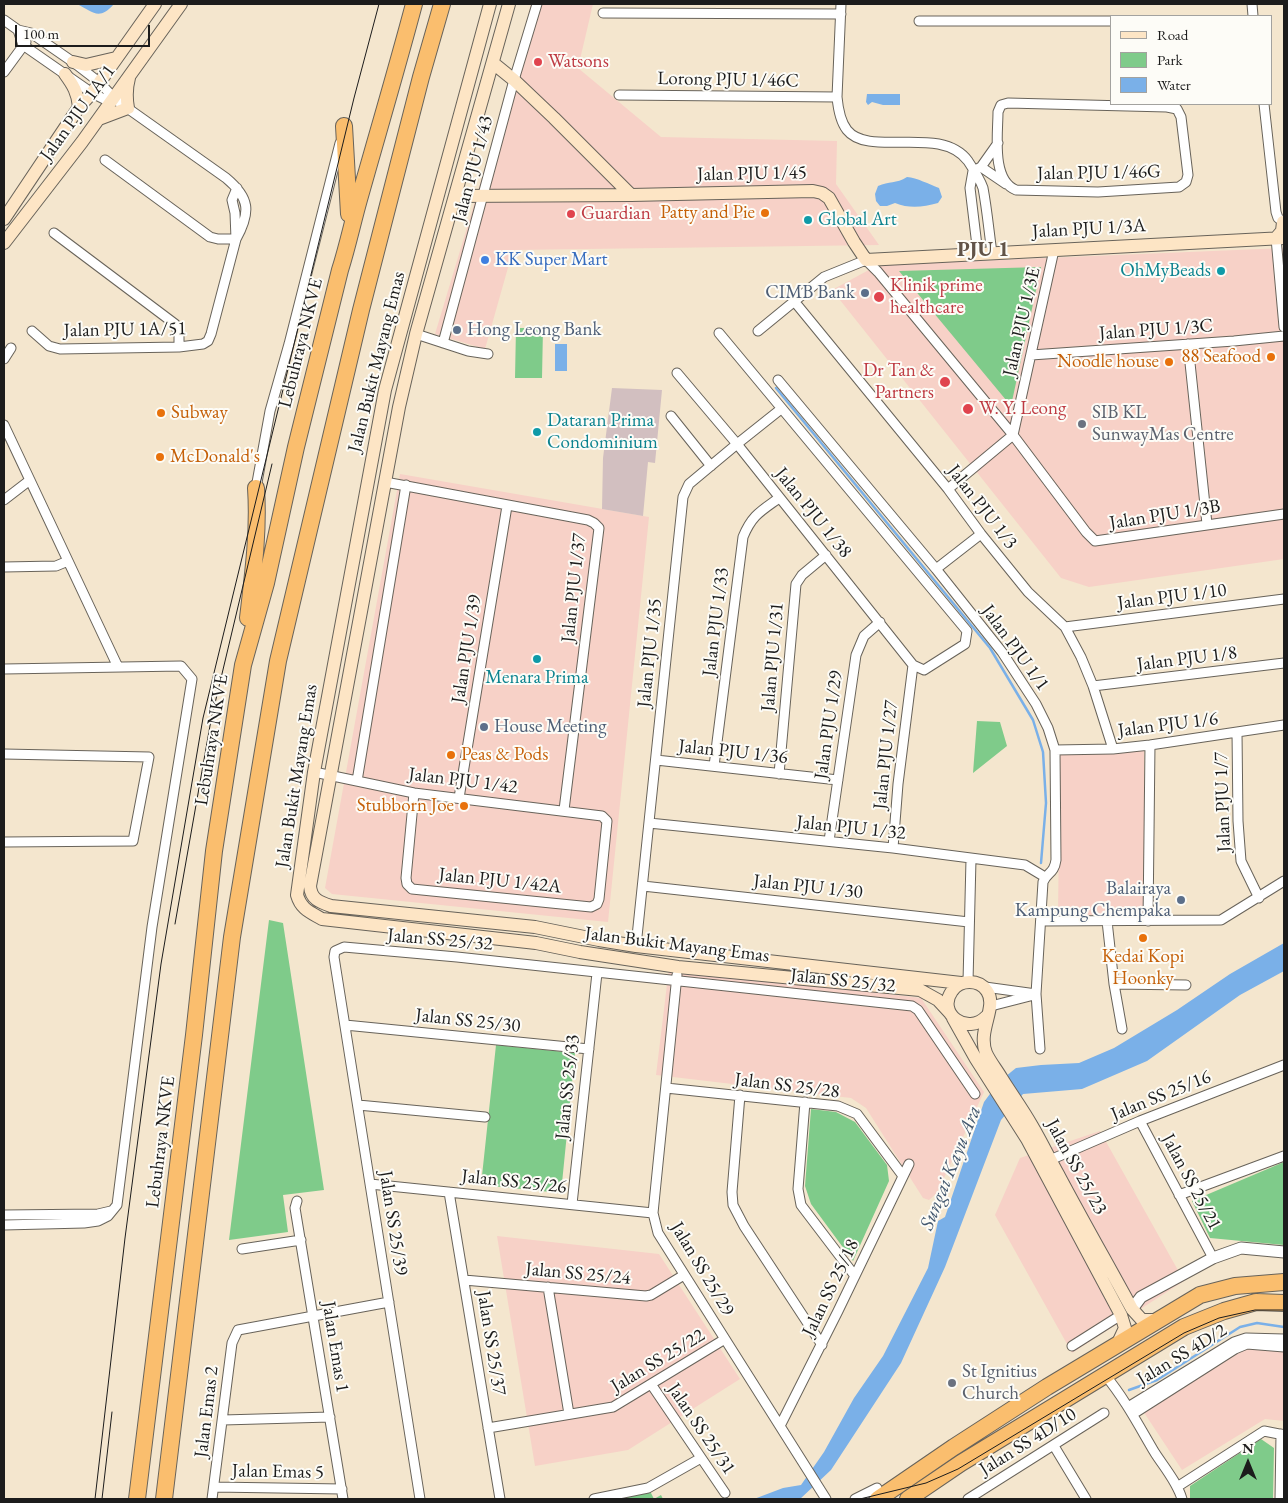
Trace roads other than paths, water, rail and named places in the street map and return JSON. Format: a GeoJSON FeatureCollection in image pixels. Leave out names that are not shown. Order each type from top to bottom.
{"type":"FeatureCollection","features":[{"type":"Feature","properties":{"kind":"highway","name":"Lebuhraya NKVE"},"geometry":{"type":"LineString","coordinates":[[137,1499],[194,1035],[214,851],[243,665],[266,583],[296,447],[330,308],[359,197],[392,88],[414,4]]}},
{"type":"Feature","properties":{"kind":"highway"},"geometry":{"type":"LineString","coordinates":[[164,1499],[232,937],[278,661],[361,310],[421,77],[442,4]]}},
{"type":"Feature","properties":{"kind":"highway"},"geometry":{"type":"LineString","coordinates":[[344,126],[350,210],[348,244]]}},
{"type":"Feature","properties":{"kind":"highway"},"geometry":{"type":"LineString","coordinates":[[243,665],[255,555],[258,511],[256,488]]}},
{"type":"Feature","properties":{"kind":"highway"},"geometry":{"type":"LineString","coordinates":[[864,1499],[877,1494],[1200,1295],[1236,1286],[1284,1282]]}},
{"type":"Feature","properties":{"kind":"highway"},"geometry":{"type":"LineString","coordinates":[[908,1499],[961,1463],[1184,1327],[1224,1311],[1256,1302],[1284,1303]]}},
{"type":"Feature","properties":{"kind":"main road","name":"Jalan PJU 1A/1"},"geometry":{"type":"LineString","coordinates":[[4,219],[79,107],[155,4]]}},
{"type":"Feature","properties":{"kind":"main road","name":"Jalan PJU 1A/1"},"geometry":{"type":"LineString","coordinates":[[4,243],[113,100],[130,73],[181,4]]}},
{"type":"Feature","properties":{"kind":"main road","name":"Jalan Bukit Mayang Emas"},"geometry":{"type":"LineString","coordinates":[[490,4],[385,390],[314,772],[297,895],[299,903],[305,910],[322,918],[536,943],[580,952],[678,967],[920,990],[938,1000],[952,1015]]}},
{"type":"Feature","properties":{"kind":"main road","name":"Jalan Bukit Mayang Emas"},"geometry":{"type":"LineString","coordinates":[[509,4],[416,334],[399,407],[310,886],[311,893],[314,899],[331,906],[535,928],[636,946],[965,982]]}},
{"type":"Feature","properties":{"kind":"main road"},"geometry":{"type":"LineString","coordinates":[[73,62],[86,65],[116,58]]}},
{"type":"Feature","properties":{"kind":"main road"},"geometry":{"type":"LineString","coordinates":[[493,64],[514,80],[631,195]]}},
{"type":"Feature","properties":{"kind":"main road"},"geometry":{"type":"LineString","coordinates":[[98,119],[128,108],[126,89],[130,73]]}},
{"type":"Feature","properties":{"kind":"main road"},"geometry":{"type":"LineString","coordinates":[[65,74],[78,95],[79,107]]}},
{"type":"Feature","properties":{"kind":"main road","name":"Jalan PJU 1/45"},"geometry":{"type":"LineString","coordinates":[[455,196],[813,191],[822,193],[829,198],[866,260]]}},
{"type":"Feature","properties":{"kind":"main road"},"geometry":{"type":"LineString","coordinates":[[1280,238],[1284,222]]}},
{"type":"Feature","properties":{"kind":"main road","name":"Jalan PJU 1/3A"},"geometry":{"type":"LineString","coordinates":[[866,260],[1280,238]]}},
{"type":"Feature","properties":{"kind":"main road"},"geometry":{"type":"LineString","coordinates":[[385,390],[397,368],[406,342],[416,334],[409,323],[409,306]]}},
{"type":"Feature","properties":{"kind":"main road"},"geometry":{"type":"LineString","coordinates":[[364,501],[373,487],[380,482],[385,482]]}},
{"type":"Feature","properties":{"kind":"main road"},"geometry":{"type":"LineString","coordinates":[[965,982],[974,982],[988,993],[989,1011],[977,1023],[971,1025],[964,1024],[952,1015],[948,999],[950,992],[965,982]]}},
{"type":"Feature","properties":{"kind":"main road","name":"Jalan SS 25/23"},"geometry":{"type":"LineString","coordinates":[[989,1011],[983,1037],[988,1066],[1035,1155],[1127,1312]]}},
{"type":"Feature","properties":{"kind":"main road","name":"Jalan SS 25/23"},"geometry":{"type":"LineString","coordinates":[[952,1015],[1033,1128],[1127,1312]]}},
{"type":"Feature","properties":{"kind":"main road"},"geometry":{"type":"LineString","coordinates":[[1035,1155],[1050,1160]]}},
{"type":"Feature","properties":{"kind":"main road"},"geometry":{"type":"LineString","coordinates":[[1117,1345],[1125,1328],[1127,1312],[1142,1320],[1157,1320]]}},
{"type":"Feature","properties":{"kind":"street","name":"Jalan PJU 1/43"},"geometry":{"type":"LineString","coordinates":[[443,343],[514,80],[537,4]]}},
{"type":"Feature","properties":{"kind":"street"},"geometry":{"type":"LineString","coordinates":[[841,4],[837,97],[839,111],[846,129],[864,141],[933,143],[953,149],[977,169],[1008,185]]}},
{"type":"Feature","properties":{"kind":"street"},"geometry":{"type":"LineString","coordinates":[[603,13],[841,14]]}},
{"type":"Feature","properties":{"kind":"street"},"geometry":{"type":"LineString","coordinates":[[4,20],[18,30],[31,33],[73,62],[95,87]]}},
{"type":"Feature","properties":{"kind":"street"},"geometry":{"type":"LineString","coordinates":[[919,21],[1110,21]]}},
{"type":"Feature","properties":{"kind":"street"},"geometry":{"type":"LineString","coordinates":[[18,30],[23,45],[65,74],[95,87],[128,108],[237,188],[245,199],[246,212],[244,226],[236,239]]}},
{"type":"Feature","properties":{"kind":"street"},"geometry":{"type":"LineString","coordinates":[[4,72],[31,33]]}},
{"type":"Feature","properties":{"kind":"street","name":"Lorong PJU 1/46C"},"geometry":{"type":"LineString","coordinates":[[619,95],[837,97]]}},
{"type":"Feature","properties":{"kind":"street","name":"Jalan PJU 1/46G"},"geometry":{"type":"LineString","coordinates":[[1008,103],[1167,107],[1177,110],[1181,117],[1188,175],[1186,182],[1179,187],[1098,192],[1016,190],[1008,185],[1002,176],[998,159],[998,143],[998,112],[1002,106],[1008,103]]}},
{"type":"Feature","properties":{"kind":"street"},"geometry":{"type":"LineString","coordinates":[[1264,105],[1276,212],[1278,218],[1284,222]]}},
{"type":"Feature","properties":{"kind":"street"},"geometry":{"type":"LineString","coordinates":[[256,488],[270,411],[289,344],[344,126]]}},
{"type":"Feature","properties":{"kind":"street"},"geometry":{"type":"LineString","coordinates":[[978,254],[970,188],[977,169],[998,143]]}},
{"type":"Feature","properties":{"kind":"street"},"geometry":{"type":"LineString","coordinates":[[105,160],[210,236],[218,239],[236,239]]}},
{"type":"Feature","properties":{"kind":"street"},"geometry":{"type":"LineString","coordinates":[[977,169],[982,186],[992,253]]}},
{"type":"Feature","properties":{"kind":"street"},"geometry":{"type":"LineString","coordinates":[[236,239],[235,213],[232,200],[237,188]]}},
{"type":"Feature","properties":{"kind":"street"},"geometry":{"type":"LineString","coordinates":[[54,233],[175,324],[179,335],[179,347]]}},
{"type":"Feature","properties":{"kind":"street"},"geometry":{"type":"LineString","coordinates":[[1280,238],[1284,327]]}},
{"type":"Feature","properties":{"kind":"street","name":"Jalan PJU 1A/51"},"geometry":{"type":"LineString","coordinates":[[32,331],[49,346],[60,349],[179,347],[203,344],[208,341],[236,239]]}},
{"type":"Feature","properties":{"kind":"street","name":"Jalan PJU 1/3E"},"geometry":{"type":"LineString","coordinates":[[1013,435],[1054,250]]}},
{"type":"Feature","properties":{"kind":"street"},"geometry":{"type":"LineString","coordinates":[[758,331],[824,277],[866,260],[1013,435],[948,489]]}},
{"type":"Feature","properties":{"kind":"street","name":"Jalan PJU 1/3"},"geometry":{"type":"LineString","coordinates":[[794,301],[948,489],[981,534],[1028,592],[1065,627],[1081,657],[1093,686],[1113,749]]}},
{"type":"Feature","properties":{"kind":"street","name":"Jalan PJU 1/1"},"geometry":{"type":"LineString","coordinates":[[719,333],[967,631],[965,644],[924,670]]}},
{"type":"Feature","properties":{"kind":"street"},"geometry":{"type":"LineString","coordinates":[[416,334],[468,351],[488,354]]}},
{"type":"Feature","properties":{"kind":"street","name":"Jalan PJU 1/3C"},"geometry":{"type":"LineString","coordinates":[[1031,355],[1284,336]]}},
{"type":"Feature","properties":{"kind":"street"},"geometry":{"type":"LineString","coordinates":[[1188,344],[1207,524]]}},
{"type":"Feature","properties":{"kind":"street"},"geometry":{"type":"LineString","coordinates":[[4,359],[11,348]]}},
{"type":"Feature","properties":{"kind":"street","name":"Jalan PJU 1/38"},"geometry":{"type":"LineString","coordinates":[[677,373],[737,444],[913,665],[924,670]]}},
{"type":"Feature","properties":{"kind":"street","name":"Jalan PJU 1/1"},"geometry":{"type":"LineString","coordinates":[[778,380],[936,569],[1002,652],[1036,704],[1048,728],[1055,750],[1056,860],[1054,868],[1045,877],[1041,921],[1036,994],[1040,1049]]}},
{"type":"Feature","properties":{"kind":"street","name":"Jalan PJU 1/35"},"geometry":{"type":"LineString","coordinates":[[636,946],[683,497],[689,484],[782,409]]}},
{"type":"Feature","properties":{"kind":"street"},"geometry":{"type":"LineString","coordinates":[[672,416],[711,466]]}},
{"type":"Feature","properties":{"kind":"street"},"geometry":{"type":"LineString","coordinates":[[4,425],[118,667]]}},
{"type":"Feature","properties":{"kind":"street","name":"Jalan PJU 1/3B"},"geometry":{"type":"LineString","coordinates":[[1013,435],[1086,532],[1095,541],[1284,514]]}},
{"type":"Feature","properties":{"kind":"street"},"geometry":{"type":"LineString","coordinates":[[4,500],[30,480]]}},
{"type":"Feature","properties":{"kind":"street","name":"Jalan PJU 1/37"},"geometry":{"type":"LineString","coordinates":[[385,482],[406,484],[507,506],[588,520],[598,528],[564,810]]}},
{"type":"Feature","properties":{"kind":"street"},"geometry":{"type":"LineString","coordinates":[[357,781],[406,484]]}},
{"type":"Feature","properties":{"kind":"street","name":"Jalan PJU 1/33"},"geometry":{"type":"LineString","coordinates":[[714,766],[744,537],[748,525],[755,515],[779,498]]}},
{"type":"Feature","properties":{"kind":"street","name":"Jalan PJU 1/39"},"geometry":{"type":"LineString","coordinates":[[459,798],[507,506]]}},
{"type":"Feature","properties":{"kind":"street"},"geometry":{"type":"LineString","coordinates":[[936,569],[981,534]]}},
{"type":"Feature","properties":{"kind":"street","name":"Jalan PJU 1/31"},"geometry":{"type":"LineString","coordinates":[[779,774],[796,584],[802,575],[826,555]]}},
{"type":"Feature","properties":{"kind":"street"},"geometry":{"type":"LineString","coordinates":[[4,567],[56,566],[68,561]]}},
{"type":"Feature","properties":{"kind":"street","name":"Jalan PJU 1/10"},"geometry":{"type":"LineString","coordinates":[[1065,627],[1284,599]]}},
{"type":"Feature","properties":{"kind":"street","name":"Jalan PJU 1/29"},"geometry":{"type":"LineString","coordinates":[[829,842],[856,654],[864,636],[880,622]]}},
{"type":"Feature","properties":{"kind":"street","name":"Jalan PJU 1/8"},"geometry":{"type":"LineString","coordinates":[[1093,686],[1284,663]]}},
{"type":"Feature","properties":{"kind":"street","name":"Jalan PJU 1/27"},"geometry":{"type":"LineString","coordinates":[[893,848],[898,784],[913,665]]}},
{"type":"Feature","properties":{"kind":"street"},"geometry":{"type":"LineString","coordinates":[[4,669],[181,666],[192,679],[152,927],[117,1205],[114,1211],[98,1221],[4,1225]]}},
{"type":"Feature","properties":{"kind":"street","name":"Jalan PJU 1/6"},"geometry":{"type":"LineString","coordinates":[[1055,750],[1113,749],[1150,745],[1284,725]]}},
{"type":"Feature","properties":{"kind":"street","name":"Jalan PJU 1/7"},"geometry":{"type":"LineString","coordinates":[[1237,732],[1238,821],[1241,861],[1258,898]]}},
{"type":"Feature","properties":{"kind":"street"},"geometry":{"type":"LineString","coordinates":[[1148,921],[1150,745]]}},
{"type":"Feature","properties":{"kind":"street"},"geometry":{"type":"LineString","coordinates":[[4,754],[149,757],[132,842],[4,842]]}},
{"type":"Feature","properties":{"kind":"street","name":"Jalan PJU 1/36"},"geometry":{"type":"LineString","coordinates":[[656,760],[838,780]]}},
{"type":"Feature","properties":{"kind":"street","name":"Jalan PJU 1/42"},"geometry":{"type":"LineString","coordinates":[[314,772],[414,793],[596,814],[602,816],[607,821]]}},
{"type":"Feature","properties":{"kind":"street","name":"Jalan PJU 1/42A"},"geometry":{"type":"LineString","coordinates":[[414,793],[406,878],[407,884],[412,889],[591,907],[597,904],[599,899],[607,821]]}},
{"type":"Feature","properties":{"kind":"street","name":"Jalan PJU 1/32"},"geometry":{"type":"LineString","coordinates":[[649,823],[893,848],[1026,865],[1045,877]]}},
{"type":"Feature","properties":{"kind":"street"},"geometry":{"type":"LineString","coordinates":[[965,982],[969,922],[970,859]]}},
{"type":"Feature","properties":{"kind":"street"},"geometry":{"type":"LineString","coordinates":[[1041,921],[1222,920],[1284,881]]}},
{"type":"Feature","properties":{"kind":"street","name":"Jalan PJU 1/30"},"geometry":{"type":"LineString","coordinates":[[643,886],[969,922]]}},
{"type":"Feature","properties":{"kind":"street"},"geometry":{"type":"LineString","coordinates":[[1107,921],[1114,984],[1122,1029]]}},
{"type":"Feature","properties":{"kind":"street","name":"Jalan SS 25/32"},"geometry":{"type":"LineString","coordinates":[[335,951],[344,947],[457,957],[912,1006],[918,1010],[975,1094]]}},
{"type":"Feature","properties":{"kind":"street","name":"Jalan SS 25/39"},"geometry":{"type":"LineString","coordinates":[[335,951],[334,958],[420,1499]]}},
{"type":"Feature","properties":{"kind":"street","name":"Jalan SS 25/29"},"geometry":{"type":"LineString","coordinates":[[678,967],[653,1213],[658,1233],[825,1497]]}},
{"type":"Feature","properties":{"kind":"street","name":"Jalan SS 25/33"},"geometry":{"type":"LineString","coordinates":[[572,1204],[597,973]]}},
{"type":"Feature","properties":{"kind":"street"},"geometry":{"type":"LineString","coordinates":[[1114,984],[1186,985]]}},
{"type":"Feature","properties":{"kind":"street"},"geometry":{"type":"LineString","coordinates":[[984,988],[1036,994]]}},
{"type":"Feature","properties":{"kind":"street"},"geometry":{"type":"LineString","coordinates":[[989,1011],[1036,994]]}},
{"type":"Feature","properties":{"kind":"street","name":"Jalan SS 25/30"},"geometry":{"type":"LineString","coordinates":[[345,1025],[589,1049]]}},
{"type":"Feature","properties":{"kind":"street","name":"Jalan SS 25/16"},"geometry":{"type":"LineString","coordinates":[[1050,1160],[1140,1121],[1284,1065]]}},
{"type":"Feature","properties":{"kind":"street","name":"Jalan SS 25/28"},"geometry":{"type":"LineString","coordinates":[[666,1088],[838,1106],[857,1114],[903,1176]]}},
{"type":"Feature","properties":{"kind":"street"},"geometry":{"type":"LineString","coordinates":[[740,1096],[732,1192],[733,1205],[744,1226],[822,1345]]}},
{"type":"Feature","properties":{"kind":"street"},"geometry":{"type":"LineString","coordinates":[[805,1102],[798,1189],[801,1205],[855,1276]]}},
{"type":"Feature","properties":{"kind":"street"},"geometry":{"type":"LineString","coordinates":[[358,1105],[485,1117]]}},
{"type":"Feature","properties":{"kind":"street","name":"Jalan SS 25/21"},"geometry":{"type":"LineString","coordinates":[[1140,1121],[1213,1258]]}},
{"type":"Feature","properties":{"kind":"street"},"geometry":{"type":"LineString","coordinates":[[1179,1196],[1284,1156]]}},
{"type":"Feature","properties":{"kind":"street","name":"Jalan SS 25/18"},"geometry":{"type":"LineString","coordinates":[[780,1426],[822,1345],[909,1164]]}},
{"type":"Feature","properties":{"kind":"street","name":"Jalan SS 25/26"},"geometry":{"type":"LineString","coordinates":[[370,1184],[653,1213]]}},
{"type":"Feature","properties":{"kind":"street","name":"Jalan SS 25/37"},"geometry":{"type":"LineString","coordinates":[[449,1192],[500,1499]]}},
{"type":"Feature","properties":{"kind":"street","name":"Jalan Emas 1"},"geometry":{"type":"LineString","coordinates":[[297,1201],[296,1208],[343,1499]]}},
{"type":"Feature","properties":{"kind":"street"},"geometry":{"type":"LineString","coordinates":[[4,1215],[98,1214],[114,1211]]}},
{"type":"Feature","properties":{"kind":"street"},"geometry":{"type":"LineString","coordinates":[[242,1249],[301,1240]]}},
{"type":"Feature","properties":{"kind":"street"},"geometry":{"type":"LineString","coordinates":[[1072,1346],[1127,1312],[1141,1298],[1213,1258],[1241,1248],[1284,1252]]}},
{"type":"Feature","properties":{"kind":"street","name":"Jalan SS 25/24"},"geometry":{"type":"LineString","coordinates":[[464,1280],[646,1296],[684,1276]]}},
{"type":"Feature","properties":{"kind":"street"},"geometry":{"type":"LineString","coordinates":[[548,1288],[569,1414]]}},
{"type":"Feature","properties":{"kind":"street"},"geometry":{"type":"LineString","coordinates":[[313,1316],[389,1302]]}},
{"type":"Feature","properties":{"kind":"street","name":"Jalan Emas 2"},"geometry":{"type":"LineString","coordinates":[[212,1499],[224,1420],[232,1343],[238,1330],[313,1316]]}},
{"type":"Feature","properties":{"kind":"street","name":"Jalan SS 4D/2"},"geometry":{"type":"LineString","coordinates":[[1131,1410],[1234,1342],[1246,1338],[1284,1340]]}},
{"type":"Feature","properties":{"kind":"street","name":"Jalan SS 25/22"},"geometry":{"type":"LineString","coordinates":[[488,1428],[613,1407],[725,1339]]}},
{"type":"Feature","properties":{"kind":"street"},"geometry":{"type":"LineString","coordinates":[[1131,1410],[1235,1349],[1247,1344],[1284,1348]]}},
{"type":"Feature","properties":{"kind":"street"},"geometry":{"type":"LineString","coordinates":[[1105,1375],[1131,1410],[1177,1487],[1182,1499]]}},
{"type":"Feature","properties":{"kind":"street","name":"Jalan SS 25/31"},"geometry":{"type":"LineString","coordinates":[[651,1384],[726,1493]]}},
{"type":"Feature","properties":{"kind":"street","name":"Jalan SS 4D/10"},"geometry":{"type":"LineString","coordinates":[[968,1499],[1104,1413]]}},
{"type":"Feature","properties":{"kind":"street"},"geometry":{"type":"LineString","coordinates":[[224,1420],[330,1417]]}},
{"type":"Feature","properties":{"kind":"street"},"geometry":{"type":"LineString","coordinates":[[1177,1487],[1264,1431],[1283,1435],[1280,1499]]}},
{"type":"Feature","properties":{"kind":"street"},"geometry":{"type":"LineString","coordinates":[[1054,1446],[1086,1499]]}},
{"type":"Feature","properties":{"kind":"street"},"geometry":{"type":"LineString","coordinates":[[594,1499],[648,1488],[701,1458]]}},
{"type":"Feature","properties":{"kind":"street","name":"Jalan Emas 5"},"geometry":{"type":"LineString","coordinates":[[214,1487],[342,1490]]}},
{"type":"Feature","properties":{"kind":"street"},"geometry":{"type":"LineString","coordinates":[[855,1499],[877,1494]]}},
{"type":"Feature","properties":{"kind":"water"},"geometry":{"type":"Polygon","coordinates":[[[77,4],[114,4],[100,14],[77,4]]]}},
{"type":"Feature","properties":{"kind":"water"},"geometry":{"type":"Polygon","coordinates":[[[867,94],[900,94],[900,105],[883,105],[872,102],[868,105],[866,102],[867,94]]]}},
{"type":"Feature","properties":{"kind":"water"},"geometry":{"type":"Polygon","coordinates":[[[907,177],[939,188],[942,197],[938,203],[916,207],[895,203],[880,206],[876,201],[875,194],[878,186],[907,177]]]}},
{"type":"Feature","properties":{"kind":"water"},"geometry":{"type":"Polygon","coordinates":[[[555,344],[567,344],[567,371],[555,371],[555,344]]]}},
{"type":"Feature","properties":{"kind":"water"},"geometry":{"type":"Polygon","coordinates":[[[1284,943],[1284,971],[1240,995],[1147,1061],[1082,1089],[1023,1094],[1001,1120],[945,1267],[901,1363],[831,1470],[800,1499],[754,1499],[783,1488],[801,1485],[824,1452],[854,1398],[883,1356],[928,1268],[938,1221],[945,1217],[984,1102],[998,1083],[1016,1068],[1079,1063],[1114,1048],[1177,1010],[1230,974],[1284,943]]]}},
{"type":"Feature","properties":{"kind":"waterway"},"geometry":{"type":"LineString","coordinates":[[776,388],[990,648],[1033,720],[1043,752],[1046,803],[1041,863]]}},
{"type":"Feature","properties":{"kind":"waterway"},"geometry":{"type":"LineString","coordinates":[[1129,1390],[1157,1380],[1240,1327],[1257,1323],[1284,1327]]}},
{"type":"Feature","properties":{"kind":"tram line"},"geometry":{"type":"LineString","coordinates":[[95,1499],[125,1238],[161,964],[203,718],[354,98],[379,4]]}},
{"type":"Feature","properties":{"kind":"tram line"},"geometry":{"type":"LineString","coordinates":[[175,924],[211,720],[272,464]]}},
{"type":"Feature","properties":{"kind":"tram line"},"geometry":{"type":"LineString","coordinates":[[860,1499],[926,1483],[958,1469],[1184,1333],[1219,1318],[1255,1310],[1284,1310]]}},
{"type":"Feature","properties":{"kind":"tram line"},"geometry":{"type":"LineString","coordinates":[[102,1499],[112,1412]]}},
{"type":"Feature","properties":{"kind":"place","name":"Watsons"},"geometry":{"type":"Point","coordinates":[538,62]}},
{"type":"Feature","properties":{"kind":"place","name":"Patty and Pie"},"geometry":{"type":"Point","coordinates":[765,213]}},
{"type":"Feature","properties":{"kind":"place","name":"Guardian"},"geometry":{"type":"Point","coordinates":[571,214]}},
{"type":"Feature","properties":{"kind":"place","name":"Global Art"},"geometry":{"type":"Point","coordinates":[808,220]}},
{"type":"Feature","properties":{"kind":"place","name":"KK Super Mart"},"geometry":{"type":"Point","coordinates":[485,260]}},
{"type":"Feature","properties":{"kind":"place","name":"OhMyBeads"},"geometry":{"type":"Point","coordinates":[1221,271]}},
{"type":"Feature","properties":{"kind":"place","name":"CIMB Bank"},"geometry":{"type":"Point","coordinates":[865,293]}},
{"type":"Feature","properties":{"kind":"place","name":"Klinik prime healthcare"},"geometry":{"type":"Point","coordinates":[879,297]}},
{"type":"Feature","properties":{"kind":"place","name":"Hong Leong Bank"},"geometry":{"type":"Point","coordinates":[457,330]}},
{"type":"Feature","properties":{"kind":"place","name":"88 Seafood"},"geometry":{"type":"Point","coordinates":[1271,357]}},
{"type":"Feature","properties":{"kind":"place","name":"Noodle house"},"geometry":{"type":"Point","coordinates":[1169,362]}},
{"type":"Feature","properties":{"kind":"place","name":"Dr Tan & Partners"},"geometry":{"type":"Point","coordinates":[945,382]}},
{"type":"Feature","properties":{"kind":"place","name":"W. Y. Leong"},"geometry":{"type":"Point","coordinates":[968,409]}},
{"type":"Feature","properties":{"kind":"place","name":"Subway"},"geometry":{"type":"Point","coordinates":[161,413]}},
{"type":"Feature","properties":{"kind":"place","name":"SIB KL SunwayMas Centre"},"geometry":{"type":"Point","coordinates":[1082,424]}},
{"type":"Feature","properties":{"kind":"place","name":"Dataran Prima Condominium"},"geometry":{"type":"Point","coordinates":[537,432]}},
{"type":"Feature","properties":{"kind":"place","name":"McDonald's"},"geometry":{"type":"Point","coordinates":[160,457]}},
{"type":"Feature","properties":{"kind":"place","name":"Menara Prima"},"geometry":{"type":"Point","coordinates":[537,659]}},
{"type":"Feature","properties":{"kind":"place","name":"House Meeting"},"geometry":{"type":"Point","coordinates":[484,727]}},
{"type":"Feature","properties":{"kind":"place","name":"Peas & Pods"},"geometry":{"type":"Point","coordinates":[451,755]}},
{"type":"Feature","properties":{"kind":"place","name":"Stubborn Joe"},"geometry":{"type":"Point","coordinates":[464,806]}},
{"type":"Feature","properties":{"kind":"place","name":"Balairaya Kampung Chempaka"},"geometry":{"type":"Point","coordinates":[1181,900]}},
{"type":"Feature","properties":{"kind":"place","name":"Kedai Kopi Hoonky"},"geometry":{"type":"Point","coordinates":[1143,938]}},
{"type":"Feature","properties":{"kind":"place","name":"St Ignitius Church"},"geometry":{"type":"Point","coordinates":[952,1383]}},
{"type":"Feature","properties":{"kind":"district","name":"PJU 1"},"geometry":{"type":"Point","coordinates":[983,250]}},
{"type":"Feature","properties":{"kind":"water label","name":"Sungai Kayu Ara"},"geometry":{"type":"Point","coordinates":[951,1168]}}]}
